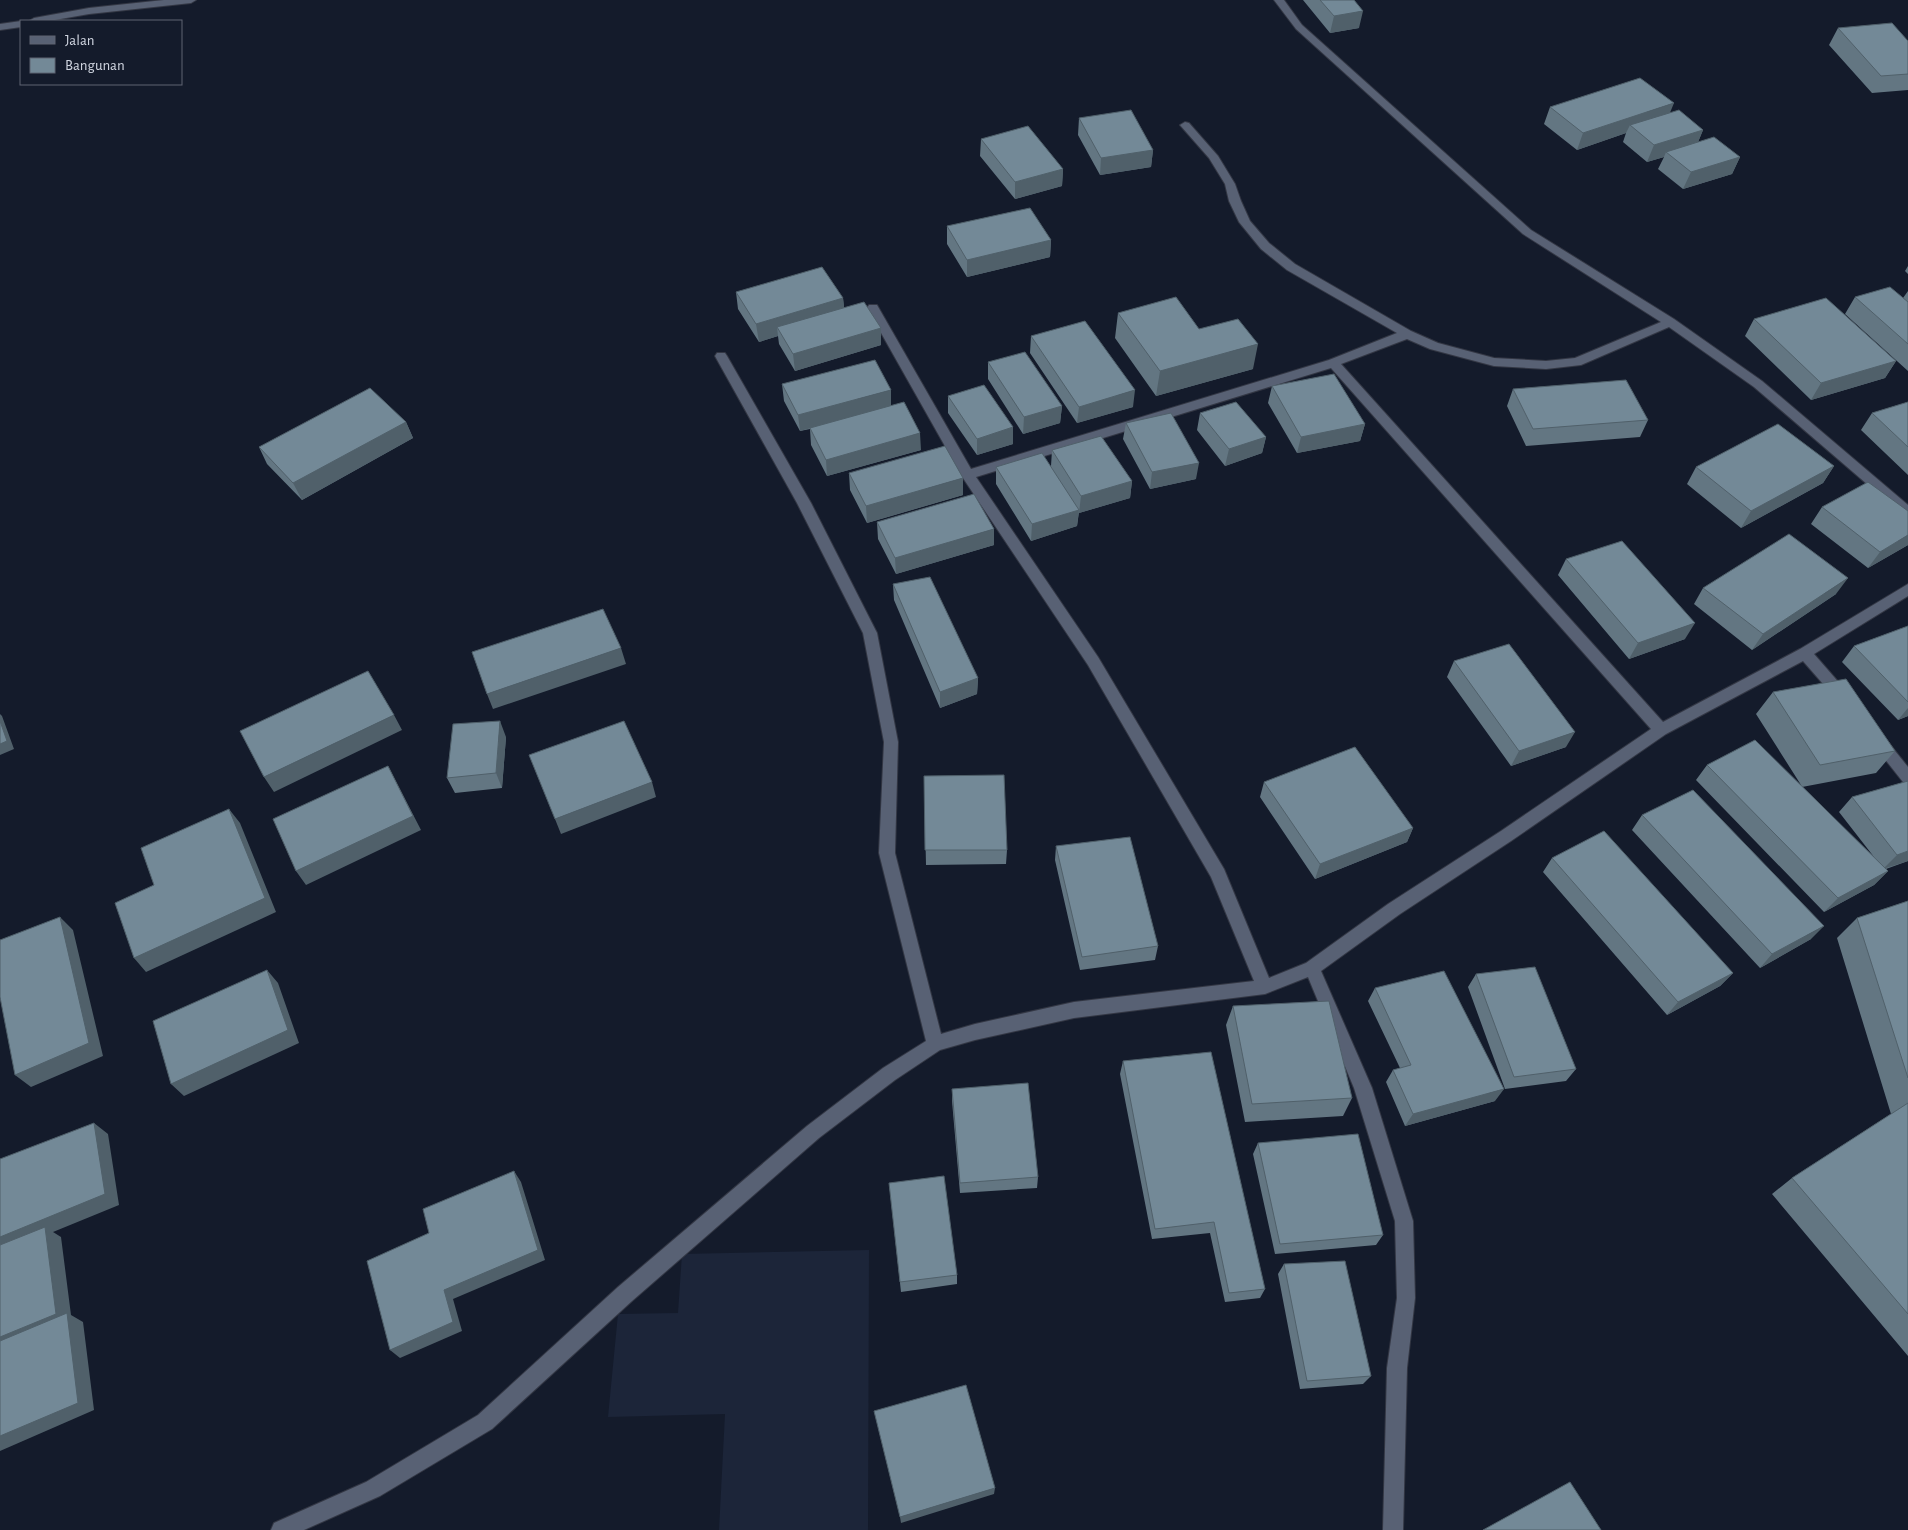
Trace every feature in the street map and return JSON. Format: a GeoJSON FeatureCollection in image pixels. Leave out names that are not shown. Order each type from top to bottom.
{"type":"FeatureCollection","features":[{"type":"Feature","properties":{"kind":"street"},"geometry":{"type":"LineString","coordinates":[[40,20],[89,11],[191,0]]}},
{"type":"Feature","properties":{"kind":"street"},"geometry":{"type":"LineString","coordinates":[[1279,0],[1299,27],[1528,232],[1670,322],[1758,384],[1908,512]]}},
{"type":"Feature","properties":{"kind":"street"},"geometry":{"type":"LineString","coordinates":[[0,27],[20,24]]}},
{"type":"Feature","properties":{"kind":"street"},"geometry":{"type":"LineString","coordinates":[[1185,125],[1212,156],[1230,184],[1235,201],[1245,222],[1265,246],[1291,267],[1407,334],[1434,346],[1494,362],[1546,365],[1577,362],[1670,322]]}},
{"type":"Feature","properties":{"kind":"street"},"geometry":{"type":"LineString","coordinates":[[873,308],[968,475],[1093,661],[1218,874],[1266,987]]}},
{"type":"Feature","properties":{"kind":"street"},"geometry":{"type":"LineString","coordinates":[[968,475],[1333,364],[1407,334]]}},
{"type":"Feature","properties":{"kind":"street"},"geometry":{"type":"LineString","coordinates":[[720,356],[804,503],[870,633],[891,742],[887,854],[935,1044]]}},
{"type":"Feature","properties":{"kind":"street"},"geometry":{"type":"LineString","coordinates":[[1333,364],[1661,730]]}},
{"type":"Feature","properties":{"kind":"street"},"geometry":{"type":"LineString","coordinates":[[281,1530],[372,1489],[484,1422],[625,1294],[813,1132],[889,1074],[935,1044],[975,1032],[1074,1010],[1266,987],[1312,968],[1394,908],[1506,836],[1661,730],[1805,653],[1908,589]]}},
{"type":"Feature","properties":{"kind":"street"},"geometry":{"type":"LineString","coordinates":[[1805,653],[1855,711]]}},
{"type":"Feature","properties":{"kind":"street"},"geometry":{"type":"LineString","coordinates":[[1867,726],[1908,778]]}},
{"type":"Feature","properties":{"kind":"street"},"geometry":{"type":"LineString","coordinates":[[1312,968],[1363,1088],[1404,1221],[1406,1298],[1397,1368],[1394,1530]]}},
{"type":"Feature","properties":{"kind":"shaded area"},"geometry":{"type":"Polygon","coordinates":[[[869,1250],[868,1530],[719,1530],[725,1414],[608,1417],[618,1314],[678,1313],[682,1254],[869,1250]]]}},
{"type":"Feature","properties":{"kind":"building"},"geometry":{"type":"Polygon","coordinates":[[[1320,0],[1354,0],[1363,11],[1334,16],[1320,0]]]}},
{"type":"Feature","properties":{"kind":"building"},"geometry":{"type":"Polygon","coordinates":[[[1892,23],[1908,41],[1908,74],[1881,76],[1838,28],[1892,23]]]}},
{"type":"Feature","properties":{"kind":"building"},"geometry":{"type":"Polygon","coordinates":[[[1640,78],[1674,103],[1583,133],[1550,107],[1640,78]]]}},
{"type":"Feature","properties":{"kind":"building"},"geometry":{"type":"Polygon","coordinates":[[[1131,110],[1153,150],[1101,158],[1079,118],[1131,110]]]}},
{"type":"Feature","properties":{"kind":"building"},"geometry":{"type":"Polygon","coordinates":[[[1679,110],[1703,130],[1654,145],[1630,125],[1679,110]]]}},
{"type":"Feature","properties":{"kind":"building"},"geometry":{"type":"Polygon","coordinates":[[[1028,126],[1063,169],[1015,182],[981,139],[1028,126]]]}},
{"type":"Feature","properties":{"kind":"building"},"geometry":{"type":"Polygon","coordinates":[[[1714,137],[1740,157],[1691,172],[1666,152],[1714,137]]]}},
{"type":"Feature","properties":{"kind":"building"},"geometry":{"type":"Polygon","coordinates":[[[1030,208],[1051,240],[967,260],[947,226],[1030,208]]]}},
{"type":"Feature","properties":{"kind":"building"},"geometry":{"type":"Polygon","coordinates":[[[822,267],[843,298],[756,324],[736,292],[822,267]]]}},
{"type":"Feature","properties":{"kind":"building"},"geometry":{"type":"Polygon","coordinates":[[[1890,287],[1908,302],[1908,344],[1855,297],[1890,287]]]}},
{"type":"Feature","properties":{"kind":"building"},"geometry":{"type":"Polygon","coordinates":[[[1176,297],[1199,329],[1238,319],[1258,344],[1160,371],[1118,313],[1176,297]]]}},
{"type":"Feature","properties":{"kind":"building"},"geometry":{"type":"Polygon","coordinates":[[[1826,298],[1896,361],[1821,383],[1754,319],[1826,298]]]}},
{"type":"Feature","properties":{"kind":"building"},"geometry":{"type":"Polygon","coordinates":[[[864,302],[881,328],[793,354],[777,327],[864,302]]]}},
{"type":"Feature","properties":{"kind":"building"},"geometry":{"type":"Polygon","coordinates":[[[1085,321],[1135,390],[1079,407],[1031,336],[1085,321]]]}},
{"type":"Feature","properties":{"kind":"building"},"geometry":{"type":"Polygon","coordinates":[[[1025,352],[1062,406],[1024,417],[988,362],[1025,352]]]}},
{"type":"Feature","properties":{"kind":"building"},"geometry":{"type":"Polygon","coordinates":[[[875,360],[891,390],[798,415],[782,384],[875,360]]]}},
{"type":"Feature","properties":{"kind":"building"},"geometry":{"type":"Polygon","coordinates":[[[1334,374],[1365,424],[1301,437],[1272,386],[1334,374]]]}},
{"type":"Feature","properties":{"kind":"building"},"geometry":{"type":"Polygon","coordinates":[[[1626,380],[1648,420],[1533,429],[1513,389],[1626,380]]]}},
{"type":"Feature","properties":{"kind":"building"},"geometry":{"type":"Polygon","coordinates":[[[984,385],[1013,427],[977,439],[948,396],[984,385]]]}},
{"type":"Feature","properties":{"kind":"building"},"geometry":{"type":"Polygon","coordinates":[[[370,388],[406,422],[293,483],[259,447],[370,388]]]}},
{"type":"Feature","properties":{"kind":"building"},"geometry":{"type":"Polygon","coordinates":[[[904,402],[920,433],[826,460],[810,428],[904,402]]]}},
{"type":"Feature","properties":{"kind":"building"},"geometry":{"type":"Polygon","coordinates":[[[1236,402],[1266,437],[1229,449],[1200,413],[1236,402]]]}},
{"type":"Feature","properties":{"kind":"building"},"geometry":{"type":"Polygon","coordinates":[[[1908,402],[1908,447],[1872,413],[1908,402]]]}},
{"type":"Feature","properties":{"kind":"building"},"geometry":{"type":"Polygon","coordinates":[[[1171,413],[1199,463],[1152,472],[1126,423],[1171,413]]]}},
{"type":"Feature","properties":{"kind":"building"},"geometry":{"type":"Polygon","coordinates":[[[1778,424],[1834,466],[1751,511],[1696,467],[1778,424]]]}},
{"type":"Feature","properties":{"kind":"building"},"geometry":{"type":"Polygon","coordinates":[[[1101,436],[1132,481],[1081,496],[1052,450],[1101,436]]]}},
{"type":"Feature","properties":{"kind":"building"},"geometry":{"type":"Polygon","coordinates":[[[945,446],[963,478],[866,506],[849,473],[945,446]]]}},
{"type":"Feature","properties":{"kind":"building"},"geometry":{"type":"Polygon","coordinates":[[[1042,453],[1079,510],[1032,524],[996,467],[1042,453]]]}},
{"type":"Feature","properties":{"kind":"building"},"geometry":{"type":"Polygon","coordinates":[[[1868,482],[1908,511],[1908,535],[1880,552],[1822,507],[1868,482]]]}},
{"type":"Feature","properties":{"kind":"building"},"geometry":{"type":"Polygon","coordinates":[[[974,494],[994,529],[895,558],[877,522],[974,494]]]}},
{"type":"Feature","properties":{"kind":"building"},"geometry":{"type":"Polygon","coordinates":[[[1789,534],[1848,578],[1763,634],[1703,588],[1789,534]]]}},
{"type":"Feature","properties":{"kind":"building"},"geometry":{"type":"Polygon","coordinates":[[[1622,541],[1695,623],[1638,643],[1566,559],[1622,541]]]}},
{"type":"Feature","properties":{"kind":"building"},"geometry":{"type":"Polygon","coordinates":[[[930,577],[978,678],[940,692],[893,584],[930,577]]]}},
{"type":"Feature","properties":{"kind":"building"},"geometry":{"type":"Polygon","coordinates":[[[603,609],[621,648],[487,694],[472,652],[603,609]]]}},
{"type":"Feature","properties":{"kind":"building"},"geometry":{"type":"Polygon","coordinates":[[[1908,626],[1908,702],[1854,646],[1908,626]]]}},
{"type":"Feature","properties":{"kind":"building"},"geometry":{"type":"Polygon","coordinates":[[[1509,644],[1575,732],[1519,751],[1454,661],[1509,644]]]}},
{"type":"Feature","properties":{"kind":"building"},"geometry":{"type":"Polygon","coordinates":[[[368,671],[394,715],[264,777],[240,731],[368,671]]]}},
{"type":"Feature","properties":{"kind":"building"},"geometry":{"type":"Polygon","coordinates":[[[1846,679],[1895,751],[1820,765],[1773,692],[1846,679]]]}},
{"type":"Feature","properties":{"kind":"building"},"geometry":{"type":"Polygon","coordinates":[[[0,721],[7,741],[0,744],[0,721]]]}},
{"type":"Feature","properties":{"kind":"building"},"geometry":{"type":"Polygon","coordinates":[[[500,721],[496,773],[447,778],[453,724],[500,721]]]}},
{"type":"Feature","properties":{"kind":"building"},"geometry":{"type":"Polygon","coordinates":[[[624,721],[652,782],[555,819],[529,755],[624,721]]]}},
{"type":"Feature","properties":{"kind":"building"},"geometry":{"type":"Polygon","coordinates":[[[1755,740],[1888,871],[1838,898],[1707,765],[1755,740]]]}},
{"type":"Feature","properties":{"kind":"building"},"geometry":{"type":"Polygon","coordinates":[[[1355,747],[1413,828],[1320,864],[1264,782],[1355,747]]]}},
{"type":"Feature","properties":{"kind":"building"},"geometry":{"type":"Polygon","coordinates":[[[388,766],[413,816],[296,871],[273,819],[388,766]]]}},
{"type":"Feature","properties":{"kind":"building"},"geometry":{"type":"Polygon","coordinates":[[[1004,775],[1007,850],[925,850],[924,776],[1004,775]]]}},
{"type":"Feature","properties":{"kind":"building"},"geometry":{"type":"Polygon","coordinates":[[[1908,781],[1908,851],[1897,855],[1852,797],[1908,781]]]}},
{"type":"Feature","properties":{"kind":"building"},"geometry":{"type":"Polygon","coordinates":[[[1693,790],[1824,926],[1772,954],[1642,815],[1693,790]]]}},
{"type":"Feature","properties":{"kind":"building"},"geometry":{"type":"Polygon","coordinates":[[[229,809],[265,898],[134,958],[115,903],[154,885],[141,848],[229,809]]]}},
{"type":"Feature","properties":{"kind":"building"},"geometry":{"type":"Polygon","coordinates":[[[1604,831],[1733,973],[1678,1002],[1552,858],[1604,831]]]}},
{"type":"Feature","properties":{"kind":"building"},"geometry":{"type":"Polygon","coordinates":[[[1130,837],[1158,946],[1082,957],[1056,846],[1130,837]]]}},
{"type":"Feature","properties":{"kind":"building"},"geometry":{"type":"Polygon","coordinates":[[[1908,901],[1908,1078],[1857,918],[1908,901]]]}},
{"type":"Feature","properties":{"kind":"building"},"geometry":{"type":"Polygon","coordinates":[[[60,917],[89,1043],[15,1075],[0,997],[0,940],[60,917]]]}},
{"type":"Feature","properties":{"kind":"building"},"geometry":{"type":"Polygon","coordinates":[[[1535,967],[1576,1069],[1514,1077],[1476,974],[1535,967]]]}},
{"type":"Feature","properties":{"kind":"building"},"geometry":{"type":"Polygon","coordinates":[[[267,970],[288,1030],[171,1084],[153,1021],[267,970]]]}},
{"type":"Feature","properties":{"kind":"building"},"geometry":{"type":"Polygon","coordinates":[[[1444,971],[1504,1089],[1413,1114],[1393,1070],[1411,1065],[1375,988],[1444,971]]]}},
{"type":"Feature","properties":{"kind":"building"},"geometry":{"type":"Polygon","coordinates":[[[1329,1001],[1352,1098],[1252,1104],[1233,1006],[1329,1001]]]}},
{"type":"Feature","properties":{"kind":"building"},"geometry":{"type":"Polygon","coordinates":[[[1211,1052],[1265,1289],[1229,1293],[1214,1222],[1155,1229],[1123,1061],[1211,1052]]]}},
{"type":"Feature","properties":{"kind":"building"},"geometry":{"type":"Polygon","coordinates":[[[1028,1083],[1038,1177],[960,1183],[952,1089],[1028,1083]]]}},
{"type":"Feature","properties":{"kind":"building"},"geometry":{"type":"Polygon","coordinates":[[[1908,1103],[1908,1314],[1792,1178],[1908,1103]]]}},
{"type":"Feature","properties":{"kind":"building"},"geometry":{"type":"Polygon","coordinates":[[[94,1123],[105,1194],[0,1237],[0,1159],[94,1123]]]}},
{"type":"Feature","properties":{"kind":"building"},"geometry":{"type":"Polygon","coordinates":[[[1358,1134],[1383,1235],[1280,1244],[1258,1143],[1358,1134]]]}},
{"type":"Feature","properties":{"kind":"building"},"geometry":{"type":"Polygon","coordinates":[[[514,1171],[538,1250],[444,1290],[453,1322],[390,1350],[367,1261],[429,1233],[423,1209],[514,1171]]]}},
{"type":"Feature","properties":{"kind":"building"},"geometry":{"type":"Polygon","coordinates":[[[944,1176],[957,1275],[900,1282],[889,1183],[944,1176]]]}},
{"type":"Feature","properties":{"kind":"building"},"geometry":{"type":"Polygon","coordinates":[[[45,1227],[56,1314],[0,1337],[0,1245],[45,1227]]]}},
{"type":"Feature","properties":{"kind":"building"},"geometry":{"type":"Polygon","coordinates":[[[1345,1261],[1371,1376],[1307,1381],[1284,1264],[1345,1261]]]}},
{"type":"Feature","properties":{"kind":"building"},"geometry":{"type":"Polygon","coordinates":[[[67,1313],[78,1403],[0,1436],[0,1341],[67,1313]]]}},
{"type":"Feature","properties":{"kind":"building"},"geometry":{"type":"Polygon","coordinates":[[[966,1385],[995,1488],[900,1517],[874,1411],[966,1385]]]}},
{"type":"Feature","properties":{"kind":"building"},"geometry":{"type":"Polygon","coordinates":[[[1570,1482],[1601,1530],[1483,1530],[1570,1482]]]}}]}
